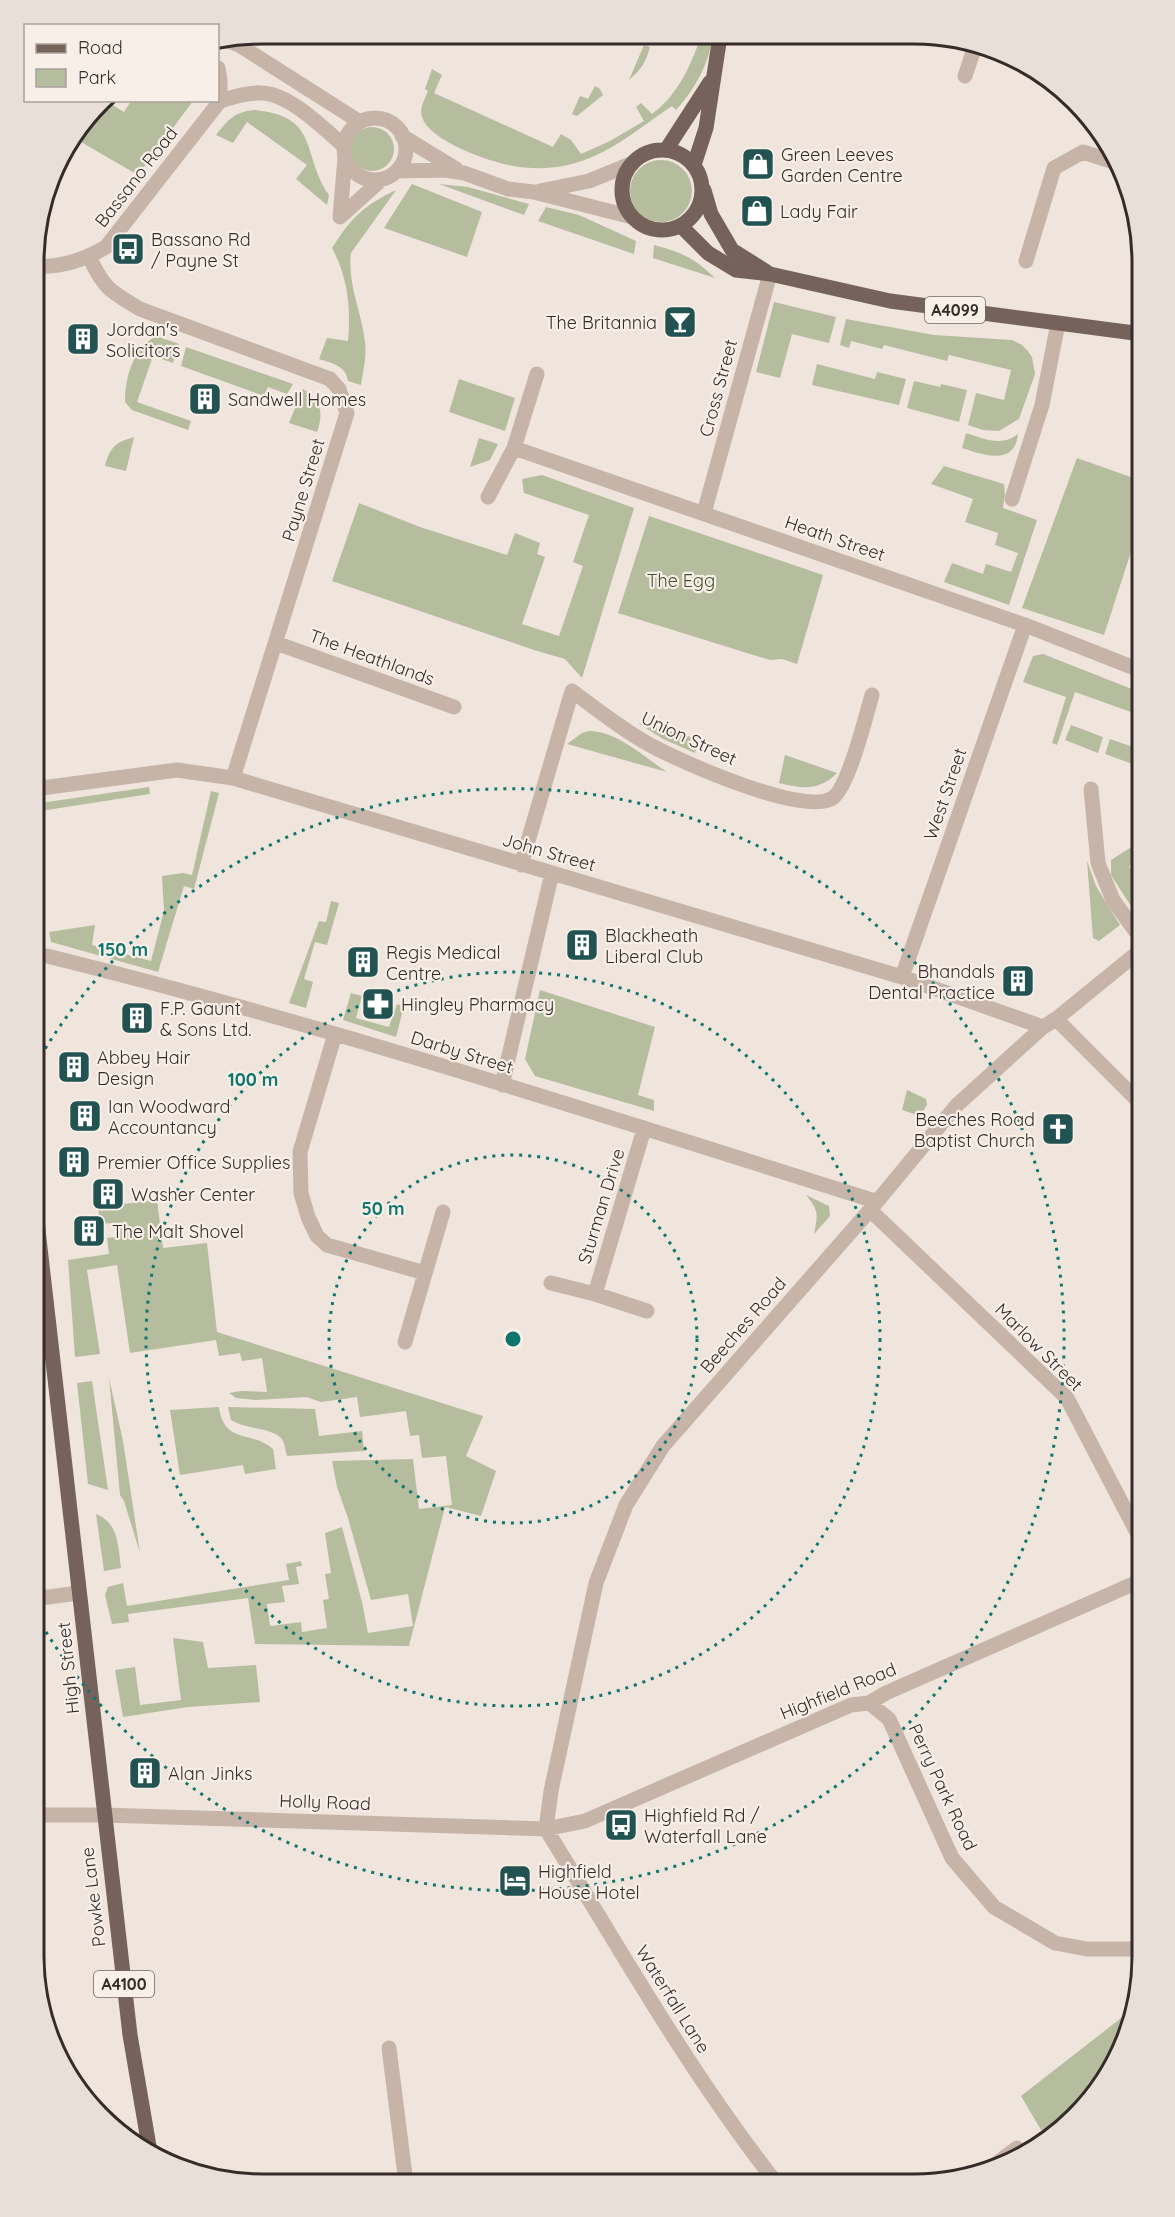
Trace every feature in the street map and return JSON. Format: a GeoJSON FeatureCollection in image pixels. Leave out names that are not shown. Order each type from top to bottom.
{"type":"FeatureCollection","features":[{"type":"Feature","properties":{"kind":"main road"},"geometry":{"type":"LineString","coordinates":[[694,165],[706,128],[719,44]]}},
{"type":"Feature","properties":{"kind":"main road"},"geometry":{"type":"LineString","coordinates":[[666,150],[715,75]]}},
{"type":"Feature","properties":{"kind":"main road"},"geometry":{"type":"LineString","coordinates":[[657,150],[666,150],[682,155],[694,165],[702,184],[702,198],[694,215],[681,226],[657,230],[643,226],[632,217],[623,199],[623,182],[633,163],[642,156],[657,150]]}},
{"type":"Feature","properties":{"kind":"main road","name":"A4099"},"geometry":{"type":"LineString","coordinates":[[702,184],[711,214],[732,250],[770,273]]}},
{"type":"Feature","properties":{"kind":"main road","name":"A4099"},"geometry":{"type":"LineString","coordinates":[[681,226],[690,237],[719,261],[736,270],[770,273],[890,301],[1132,333]]}},
{"type":"Feature","properties":{"kind":"main road","name":"High Street"},"geometry":{"type":"LineString","coordinates":[[44,1283],[103,1815]]}},
{"type":"Feature","properties":{"kind":"main road","name":"Powke Lane"},"geometry":{"type":"LineString","coordinates":[[103,1815],[130,2036],[148,2142]]}},
{"type":"Feature","properties":{"kind":"street"},"geometry":{"type":"LineString","coordinates":[[236,45],[360,122]]}},
{"type":"Feature","properties":{"kind":"street"},"geometry":{"type":"LineString","coordinates":[[964,76],[973,52]]}},
{"type":"Feature","properties":{"kind":"street"},"geometry":{"type":"LineString","coordinates":[[219,74],[220,101],[261,92],[276,95],[307,115],[345,152],[349,167],[358,176],[369,180],[381,180]]}},
{"type":"Feature","properties":{"kind":"street","name":"Bassano Road"},"geometry":{"type":"LineString","coordinates":[[44,265],[67,264],[106,247],[220,101]]}},
{"type":"Feature","properties":{"kind":"street"},"geometry":{"type":"LineString","coordinates":[[397,171],[405,153],[402,136],[396,127],[378,119],[360,122],[353,127],[345,152],[340,217],[381,180],[397,171],[445,170],[464,173]]}},
{"type":"Feature","properties":{"kind":"street"},"geometry":{"type":"LineString","coordinates":[[402,136],[464,173],[508,189],[534,192],[573,204],[632,217]]}},
{"type":"Feature","properties":{"kind":"street"},"geometry":{"type":"LineString","coordinates":[[1026,261],[1054,168],[1083,152],[1106,159]]}},
{"type":"Feature","properties":{"kind":"street"},"geometry":{"type":"LineString","coordinates":[[534,192],[589,181],[633,163]]}},
{"type":"Feature","properties":{"kind":"street","name":"Payne Street"},"geometry":{"type":"LineString","coordinates":[[89,256],[99,278],[112,292],[140,309],[330,379],[339,389],[347,413],[233,778]]}},
{"type":"Feature","properties":{"kind":"street","name":"Cross Street"},"geometry":{"type":"LineString","coordinates":[[704,513],[770,273]]}},
{"type":"Feature","properties":{"kind":"street"},"geometry":{"type":"LineString","coordinates":[[1012,499],[1042,405],[1058,323]]}},
{"type":"Feature","properties":{"kind":"street"},"geometry":{"type":"LineString","coordinates":[[488,497],[514,448],[537,374]]}},
{"type":"Feature","properties":{"kind":"street","name":"Heath Street"},"geometry":{"type":"LineString","coordinates":[[514,448],[1025,625],[1132,667]]}},
{"type":"Feature","properties":{"kind":"street","name":"West Street"},"geometry":{"type":"LineString","coordinates":[[902,977],[1025,625]]}},
{"type":"Feature","properties":{"kind":"street","name":"The Heathlands"},"geometry":{"type":"LineString","coordinates":[[276,643],[454,707]]}},
{"type":"Feature","properties":{"kind":"street","name":"Union Street"},"geometry":{"type":"LineString","coordinates":[[521,865],[572,691],[654,747],[718,776],[797,801],[832,798],[843,785],[872,695]]}},
{"type":"Feature","properties":{"kind":"street","name":"John Street"},"geometry":{"type":"LineString","coordinates":[[44,788],[177,770],[233,778],[1050,1023]]}},
{"type":"Feature","properties":{"kind":"street"},"geometry":{"type":"LineString","coordinates":[[1091,789],[1098,862],[1113,900],[1132,926]]}},
{"type":"Feature","properties":{"kind":"street"},"geometry":{"type":"LineString","coordinates":[[502,1085],[552,873]]}},
{"type":"Feature","properties":{"kind":"street","name":"Darby Street"},"geometry":{"type":"LineString","coordinates":[[44,956],[155,982],[335,1034],[644,1129],[873,1205]]}},
{"type":"Feature","properties":{"kind":"street","name":"Beeches Road"},"geometry":{"type":"LineString","coordinates":[[546,1829],[551,1791],[596,1583],[626,1505],[663,1446],[957,1105],[1050,1023],[1132,957]]}},
{"type":"Feature","properties":{"kind":"street"},"geometry":{"type":"LineString","coordinates":[[1050,1023],[1132,1096]]}},
{"type":"Feature","properties":{"kind":"street"},"geometry":{"type":"LineString","coordinates":[[335,1034],[300,1147],[301,1193],[308,1217],[317,1236],[327,1245],[425,1274]]}},
{"type":"Feature","properties":{"kind":"street","name":"Sturman Drive"},"geometry":{"type":"LineString","coordinates":[[595,1294],[644,1129]]}},
{"type":"Feature","properties":{"kind":"street","name":"Marlow Street"},"geometry":{"type":"LineString","coordinates":[[873,1205],[1067,1398],[1132,1523]]}},
{"type":"Feature","properties":{"kind":"street"},"geometry":{"type":"LineString","coordinates":[[405,1342],[443,1212]]}},
{"type":"Feature","properties":{"kind":"street","name":"Sturman Drive"},"geometry":{"type":"LineString","coordinates":[[551,1283],[647,1311]]}},
{"type":"Feature","properties":{"kind":"street","name":"Highfield Road"},"geometry":{"type":"LineString","coordinates":[[546,1829],[585,1821],[851,1705],[869,1703],[886,1693],[1132,1584]]}},
{"type":"Feature","properties":{"kind":"street"},"geometry":{"type":"LineString","coordinates":[[44,1598],[79,1593]]}},
{"type":"Feature","properties":{"kind":"street","name":"Perry Park Road"},"geometry":{"type":"LineString","coordinates":[[869,1703],[889,1719],[952,1858],[994,1907],[1055,1943],[1088,1949],[1132,1948]]}},
{"type":"Feature","properties":{"kind":"street","name":"Holly Road"},"geometry":{"type":"LineString","coordinates":[[44,1815],[546,1829]]}},
{"type":"Feature","properties":{"kind":"street","name":"Waterfall Lane"},"geometry":{"type":"LineString","coordinates":[[546,1829],[688,2062],[769,2174]]}},
{"type":"Feature","properties":{"kind":"street"},"geometry":{"type":"LineString","coordinates":[[389,2048],[405,2174]]}},
{"type":"Feature","properties":{"kind":"green space"},"geometry":{"type":"Polygon","coordinates":[[[698,44],[711,44],[708,57],[695,85],[676,110],[672,106],[610,148],[583,161],[568,165],[526,168],[503,164],[476,155],[436,134],[427,126],[421,114],[428,91],[425,89],[432,69],[442,75],[434,93],[553,147],[561,134],[571,140],[581,154],[610,141],[644,121],[636,107],[641,103],[652,114],[676,89],[698,44]]]}},
{"type":"Feature","properties":{"kind":"green space"},"geometry":{"type":"Polygon","coordinates":[[[644,45],[650,47],[647,57],[640,69],[629,80],[644,45]]]}},
{"type":"Feature","properties":{"kind":"green space"},"geometry":{"type":"Polygon","coordinates":[[[595,86],[603,95],[577,116],[572,114],[580,96],[588,99],[595,86]]]}},
{"type":"Feature","properties":{"kind":"green space"},"geometry":{"type":"Polygon","coordinates":[[[130,102],[192,102],[138,175],[80,140],[111,104],[124,112],[130,102]]]}},
{"type":"Feature","properties":{"kind":"green space"},"geometry":{"type":"Polygon","coordinates":[[[254,110],[290,120],[300,129],[320,180],[329,195],[327,205],[296,179],[307,165],[247,122],[233,143],[216,135],[232,118],[254,110]]]}},
{"type":"Feature","properties":{"kind":"green space"},"geometry":{"type":"Polygon","coordinates":[[[372,127],[388,133],[394,149],[388,165],[372,171],[356,165],[350,149],[356,133],[372,127]]]}},
{"type":"Feature","properties":{"kind":"green space"},"geometry":{"type":"Polygon","coordinates":[[[661,160],[683,169],[692,191],[683,213],[661,222],[639,213],[630,191],[639,169],[661,160]]]}},
{"type":"Feature","properties":{"kind":"green space"},"geometry":{"type":"Polygon","coordinates":[[[412,184],[482,212],[467,257],[384,228],[412,184]]]}},
{"type":"Feature","properties":{"kind":"green space"},"geometry":{"type":"Polygon","coordinates":[[[439,184],[468,187],[529,204],[524,215],[439,184]]]}},
{"type":"Feature","properties":{"kind":"green space"},"geometry":{"type":"Polygon","coordinates":[[[396,190],[351,253],[351,275],[365,347],[361,385],[348,381],[347,376],[338,366],[319,359],[327,338],[348,341],[347,293],[342,271],[332,248],[359,213],[396,190]]]}},
{"type":"Feature","properties":{"kind":"green space"},"geometry":{"type":"Polygon","coordinates":[[[546,207],[579,215],[636,241],[634,254],[538,221],[546,207]]]}},
{"type":"Feature","properties":{"kind":"green space"},"geometry":{"type":"Polygon","coordinates":[[[654,245],[687,257],[715,278],[653,258],[654,245]]]}},
{"type":"Feature","properties":{"kind":"green space"},"geometry":{"type":"Polygon","coordinates":[[[774,302],[836,317],[829,343],[792,334],[780,378],[756,372],[774,302]]]}},
{"type":"Feature","properties":{"kind":"green space"},"geometry":{"type":"Polygon","coordinates":[[[846,319],[934,335],[1012,340],[1022,345],[1032,357],[1035,374],[1019,419],[999,431],[983,430],[968,425],[976,393],[1004,400],[1011,370],[949,355],[947,361],[884,345],[882,349],[851,341],[849,348],[840,345],[846,319]]]}},
{"type":"Feature","properties":{"kind":"green space"},"geometry":{"type":"Polygon","coordinates":[[[156,336],[179,344],[173,363],[153,356],[137,402],[191,421],[188,430],[132,410],[125,402],[132,364],[141,348],[156,336]]]}},
{"type":"Feature","properties":{"kind":"green space"},"geometry":{"type":"Polygon","coordinates":[[[186,347],[293,384],[287,394],[268,387],[264,396],[181,366],[186,347]]]}},
{"type":"Feature","properties":{"kind":"green space"},"geometry":{"type":"Polygon","coordinates":[[[817,364],[875,379],[877,372],[906,379],[899,405],[812,385],[817,364]]]}},
{"type":"Feature","properties":{"kind":"green space"},"geometry":{"type":"Polygon","coordinates":[[[459,379],[515,398],[505,431],[449,412],[459,379]]]}},
{"type":"Feature","properties":{"kind":"green space"},"geometry":{"type":"Polygon","coordinates":[[[914,381],[967,390],[959,422],[907,408],[914,381]]]}},
{"type":"Feature","properties":{"kind":"green space"},"geometry":{"type":"Polygon","coordinates":[[[303,389],[314,398],[319,407],[320,419],[317,432],[289,423],[303,389]]]}},
{"type":"Feature","properties":{"kind":"green space"},"geometry":{"type":"Polygon","coordinates":[[[966,433],[999,441],[1018,434],[1016,444],[1011,451],[997,456],[962,448],[966,433]]]}},
{"type":"Feature","properties":{"kind":"green space"},"geometry":{"type":"Polygon","coordinates":[[[134,437],[126,471],[105,466],[115,446],[134,437]]]}},
{"type":"Feature","properties":{"kind":"green space"},"geometry":{"type":"Polygon","coordinates":[[[479,438],[498,444],[490,460],[470,467],[479,438]]]}},
{"type":"Feature","properties":{"kind":"green space"},"geometry":{"type":"Polygon","coordinates":[[[1077,458],[1132,477],[1132,549],[1104,635],[1022,608],[1077,458]]]}},
{"type":"Feature","properties":{"kind":"green space"},"geometry":{"type":"Polygon","coordinates":[[[944,466],[1004,484],[1003,508],[1037,520],[1009,605],[944,582],[952,563],[983,574],[986,564],[1011,572],[1018,553],[995,545],[998,533],[965,522],[973,499],[931,484],[944,466]]]}},
{"type":"Feature","properties":{"kind":"green space"},"geometry":{"type":"Polygon","coordinates":[[[542,475],[634,508],[582,678],[565,659],[332,581],[359,503],[420,527],[507,555],[515,533],[540,543],[537,554],[545,557],[522,624],[559,636],[583,566],[573,562],[589,515],[524,493],[522,479],[542,475]]]}},
{"type":"Feature","properties":{"kind":"green space","name":"The Egg"},"geometry":{"type":"Polygon","coordinates":[[[649,516],[823,575],[797,664],[782,659],[770,660],[618,613],[649,516]]]}},
{"type":"Feature","properties":{"kind":"green space"},"geometry":{"type":"Polygon","coordinates":[[[1043,654],[1132,689],[1132,712],[1075,692],[1057,745],[1052,743],[1066,697],[1023,682],[1033,656],[1043,654]]]}},
{"type":"Feature","properties":{"kind":"green space"},"geometry":{"type":"Polygon","coordinates":[[[638,723],[699,739],[695,753],[663,739],[638,723]]]}},
{"type":"Feature","properties":{"kind":"green space"},"geometry":{"type":"Polygon","coordinates":[[[1071,725],[1103,737],[1098,753],[1065,740],[1071,725]]]}},
{"type":"Feature","properties":{"kind":"green space"},"geometry":{"type":"Polygon","coordinates":[[[589,731],[610,735],[620,740],[667,772],[567,744],[582,733],[589,731]]]}},
{"type":"Feature","properties":{"kind":"green space"},"geometry":{"type":"Polygon","coordinates":[[[1110,739],[1132,747],[1132,764],[1105,754],[1110,739]]]}},
{"type":"Feature","properties":{"kind":"green space"},"geometry":{"type":"Polygon","coordinates":[[[785,755],[837,773],[817,786],[803,787],[779,783],[785,755]]]}},
{"type":"Feature","properties":{"kind":"green space"},"geometry":{"type":"Polygon","coordinates":[[[149,787],[150,794],[44,810],[44,803],[149,787]]]}},
{"type":"Feature","properties":{"kind":"green space"},"geometry":{"type":"Polygon","coordinates":[[[211,791],[219,793],[194,889],[184,886],[158,972],[51,942],[49,932],[95,925],[92,945],[151,961],[164,911],[162,876],[183,873],[192,875],[211,791]]]}},
{"type":"Feature","properties":{"kind":"green space"},"geometry":{"type":"Polygon","coordinates":[[[1132,847],[1132,864],[1129,866],[1132,871],[1132,908],[1111,875],[1111,860],[1132,847]]]}},
{"type":"Feature","properties":{"kind":"green space"},"geometry":{"type":"Polygon","coordinates":[[[1087,861],[1096,886],[1120,925],[1099,941],[1093,938],[1087,861]]]}},
{"type":"Feature","properties":{"kind":"green space"},"geometry":{"type":"Polygon","coordinates":[[[331,901],[339,903],[327,945],[315,942],[304,979],[313,982],[306,1008],[289,1003],[319,921],[326,922],[331,901]]]}},
{"type":"Feature","properties":{"kind":"green space"},"geometry":{"type":"Polygon","coordinates":[[[540,990],[655,1027],[638,1095],[654,1100],[654,1111],[535,1076],[525,1059],[540,990]]]}},
{"type":"Feature","properties":{"kind":"green space"},"geometry":{"type":"Polygon","coordinates":[[[351,993],[362,996],[356,1018],[389,1027],[397,1004],[404,1006],[396,1037],[343,1020],[351,993]]]}},
{"type":"Feature","properties":{"kind":"green space"},"geometry":{"type":"Polygon","coordinates":[[[907,1090],[926,1099],[927,1105],[920,1116],[902,1110],[907,1090]]]}},
{"type":"Feature","properties":{"kind":"green space"},"geometry":{"type":"Polygon","coordinates":[[[806,1195],[829,1206],[830,1216],[814,1234],[816,1213],[806,1195]]]}},
{"type":"Feature","properties":{"kind":"green space"},"geometry":{"type":"Polygon","coordinates":[[[157,1200],[163,1248],[207,1243],[217,1332],[483,1416],[466,1456],[496,1471],[481,1516],[445,1507],[409,1646],[255,1644],[248,1598],[128,1614],[129,1622],[112,1624],[105,1595],[108,1587],[123,1583],[127,1606],[289,1580],[286,1564],[301,1561],[302,1566],[296,1567],[299,1584],[282,1586],[285,1602],[267,1604],[270,1626],[301,1622],[302,1632],[327,1628],[323,1600],[329,1599],[325,1574],[331,1573],[325,1533],[342,1527],[368,1633],[413,1626],[408,1594],[371,1600],[337,1487],[332,1461],[413,1459],[419,1509],[452,1505],[446,1456],[422,1458],[419,1435],[410,1436],[406,1411],[360,1417],[357,1397],[321,1402],[306,1397],[256,1400],[236,1398],[229,1393],[267,1392],[262,1358],[242,1361],[240,1353],[219,1356],[216,1340],[130,1353],[117,1265],[87,1270],[100,1354],[75,1357],[68,1260],[109,1254],[107,1238],[116,1237],[114,1223],[100,1224],[98,1207],[157,1200]]]}},
{"type":"Feature","properties":{"kind":"green space"},"geometry":{"type":"Polygon","coordinates":[[[109,1378],[123,1441],[140,1553],[124,1501],[120,1495],[109,1378]]]}},
{"type":"Feature","properties":{"kind":"green space"},"geometry":{"type":"Polygon","coordinates":[[[92,1381],[108,1490],[88,1484],[77,1383],[92,1381]]]}},
{"type":"Feature","properties":{"kind":"green space"},"geometry":{"type":"Polygon","coordinates":[[[219,1407],[222,1419],[233,1432],[265,1443],[273,1449],[276,1469],[245,1474],[243,1465],[180,1475],[170,1410],[219,1407]]]}},
{"type":"Feature","properties":{"kind":"green space"},"geometry":{"type":"Polygon","coordinates":[[[228,1407],[315,1409],[319,1436],[362,1431],[364,1451],[287,1456],[281,1438],[271,1432],[231,1420],[228,1407]]]}},
{"type":"Feature","properties":{"kind":"green space"},"geometry":{"type":"Polygon","coordinates":[[[96,1514],[104,1518],[113,1529],[118,1544],[121,1568],[104,1571],[96,1514]]]}},
{"type":"Feature","properties":{"kind":"green space"},"geometry":{"type":"Polygon","coordinates":[[[173,1638],[203,1642],[208,1668],[256,1665],[260,1702],[188,1707],[123,1717],[115,1670],[135,1667],[140,1705],[181,1700],[173,1638]]]}},
{"type":"Feature","properties":{"kind":"green space"},"geometry":{"type":"Polygon","coordinates":[[[1123,2017],[1115,2039],[1095,2077],[1068,2110],[1042,2132],[1021,2096],[1123,2017]]]}},
{"type":"Feature","properties":{"kind":"place","name":"Green Leeves Garden Centre"},"geometry":{"type":"Point","coordinates":[758,164]}},
{"type":"Feature","properties":{"kind":"place","name":"Lady Fair"},"geometry":{"type":"Point","coordinates":[757,211]}},
{"type":"Feature","properties":{"kind":"place","name":"Bassano Rd / Payne St"},"geometry":{"type":"Point","coordinates":[128,249]}},
{"type":"Feature","properties":{"kind":"place","name":"The Britannia"},"geometry":{"type":"Point","coordinates":[680,322]}},
{"type":"Feature","properties":{"kind":"place","name":"Jordan's Solicitors"},"geometry":{"type":"Point","coordinates":[83,339]}},
{"type":"Feature","properties":{"kind":"place","name":"Sandwell Homes"},"geometry":{"type":"Point","coordinates":[205,399]}},
{"type":"Feature","properties":{"kind":"place","name":"Blackheath Liberal Club"},"geometry":{"type":"Point","coordinates":[582,945]}},
{"type":"Feature","properties":{"kind":"place","name":"Regis Medical Centre"},"geometry":{"type":"Point","coordinates":[363,962]}},
{"type":"Feature","properties":{"kind":"place","name":"Bhandals Dental Practice"},"geometry":{"type":"Point","coordinates":[1018,981]}},
{"type":"Feature","properties":{"kind":"place","name":"Hingley Pharmacy"},"geometry":{"type":"Point","coordinates":[378,1004]}},
{"type":"Feature","properties":{"kind":"place","name":"F.P. Gaunt & Sons Ltd."},"geometry":{"type":"Point","coordinates":[137,1018]}},
{"type":"Feature","properties":{"kind":"place","name":"Abbey Hair Design"},"geometry":{"type":"Point","coordinates":[74,1067]}},
{"type":"Feature","properties":{"kind":"place","name":"Ian Woodward Accountancy"},"geometry":{"type":"Point","coordinates":[85,1116]}},
{"type":"Feature","properties":{"kind":"place","name":"Beeches Road Baptist Church"},"geometry":{"type":"Point","coordinates":[1058,1129]}},
{"type":"Feature","properties":{"kind":"place","name":"Premier Office Supplies"},"geometry":{"type":"Point","coordinates":[74,1162]}},
{"type":"Feature","properties":{"kind":"place","name":"Washer Center"},"geometry":{"type":"Point","coordinates":[108,1194]}},
{"type":"Feature","properties":{"kind":"place","name":"The Malt Shovel"},"geometry":{"type":"Point","coordinates":[89,1231]}},
{"type":"Feature","properties":{"kind":"place","name":"Alan Jinks"},"geometry":{"type":"Point","coordinates":[145,1773]}},
{"type":"Feature","properties":{"kind":"place","name":"Highfield Rd / Waterfall Lane"},"geometry":{"type":"Point","coordinates":[621,1825]}},
{"type":"Feature","properties":{"kind":"place","name":"Highfield House Hotel"},"geometry":{"type":"Point","coordinates":[515,1881]}}]}
